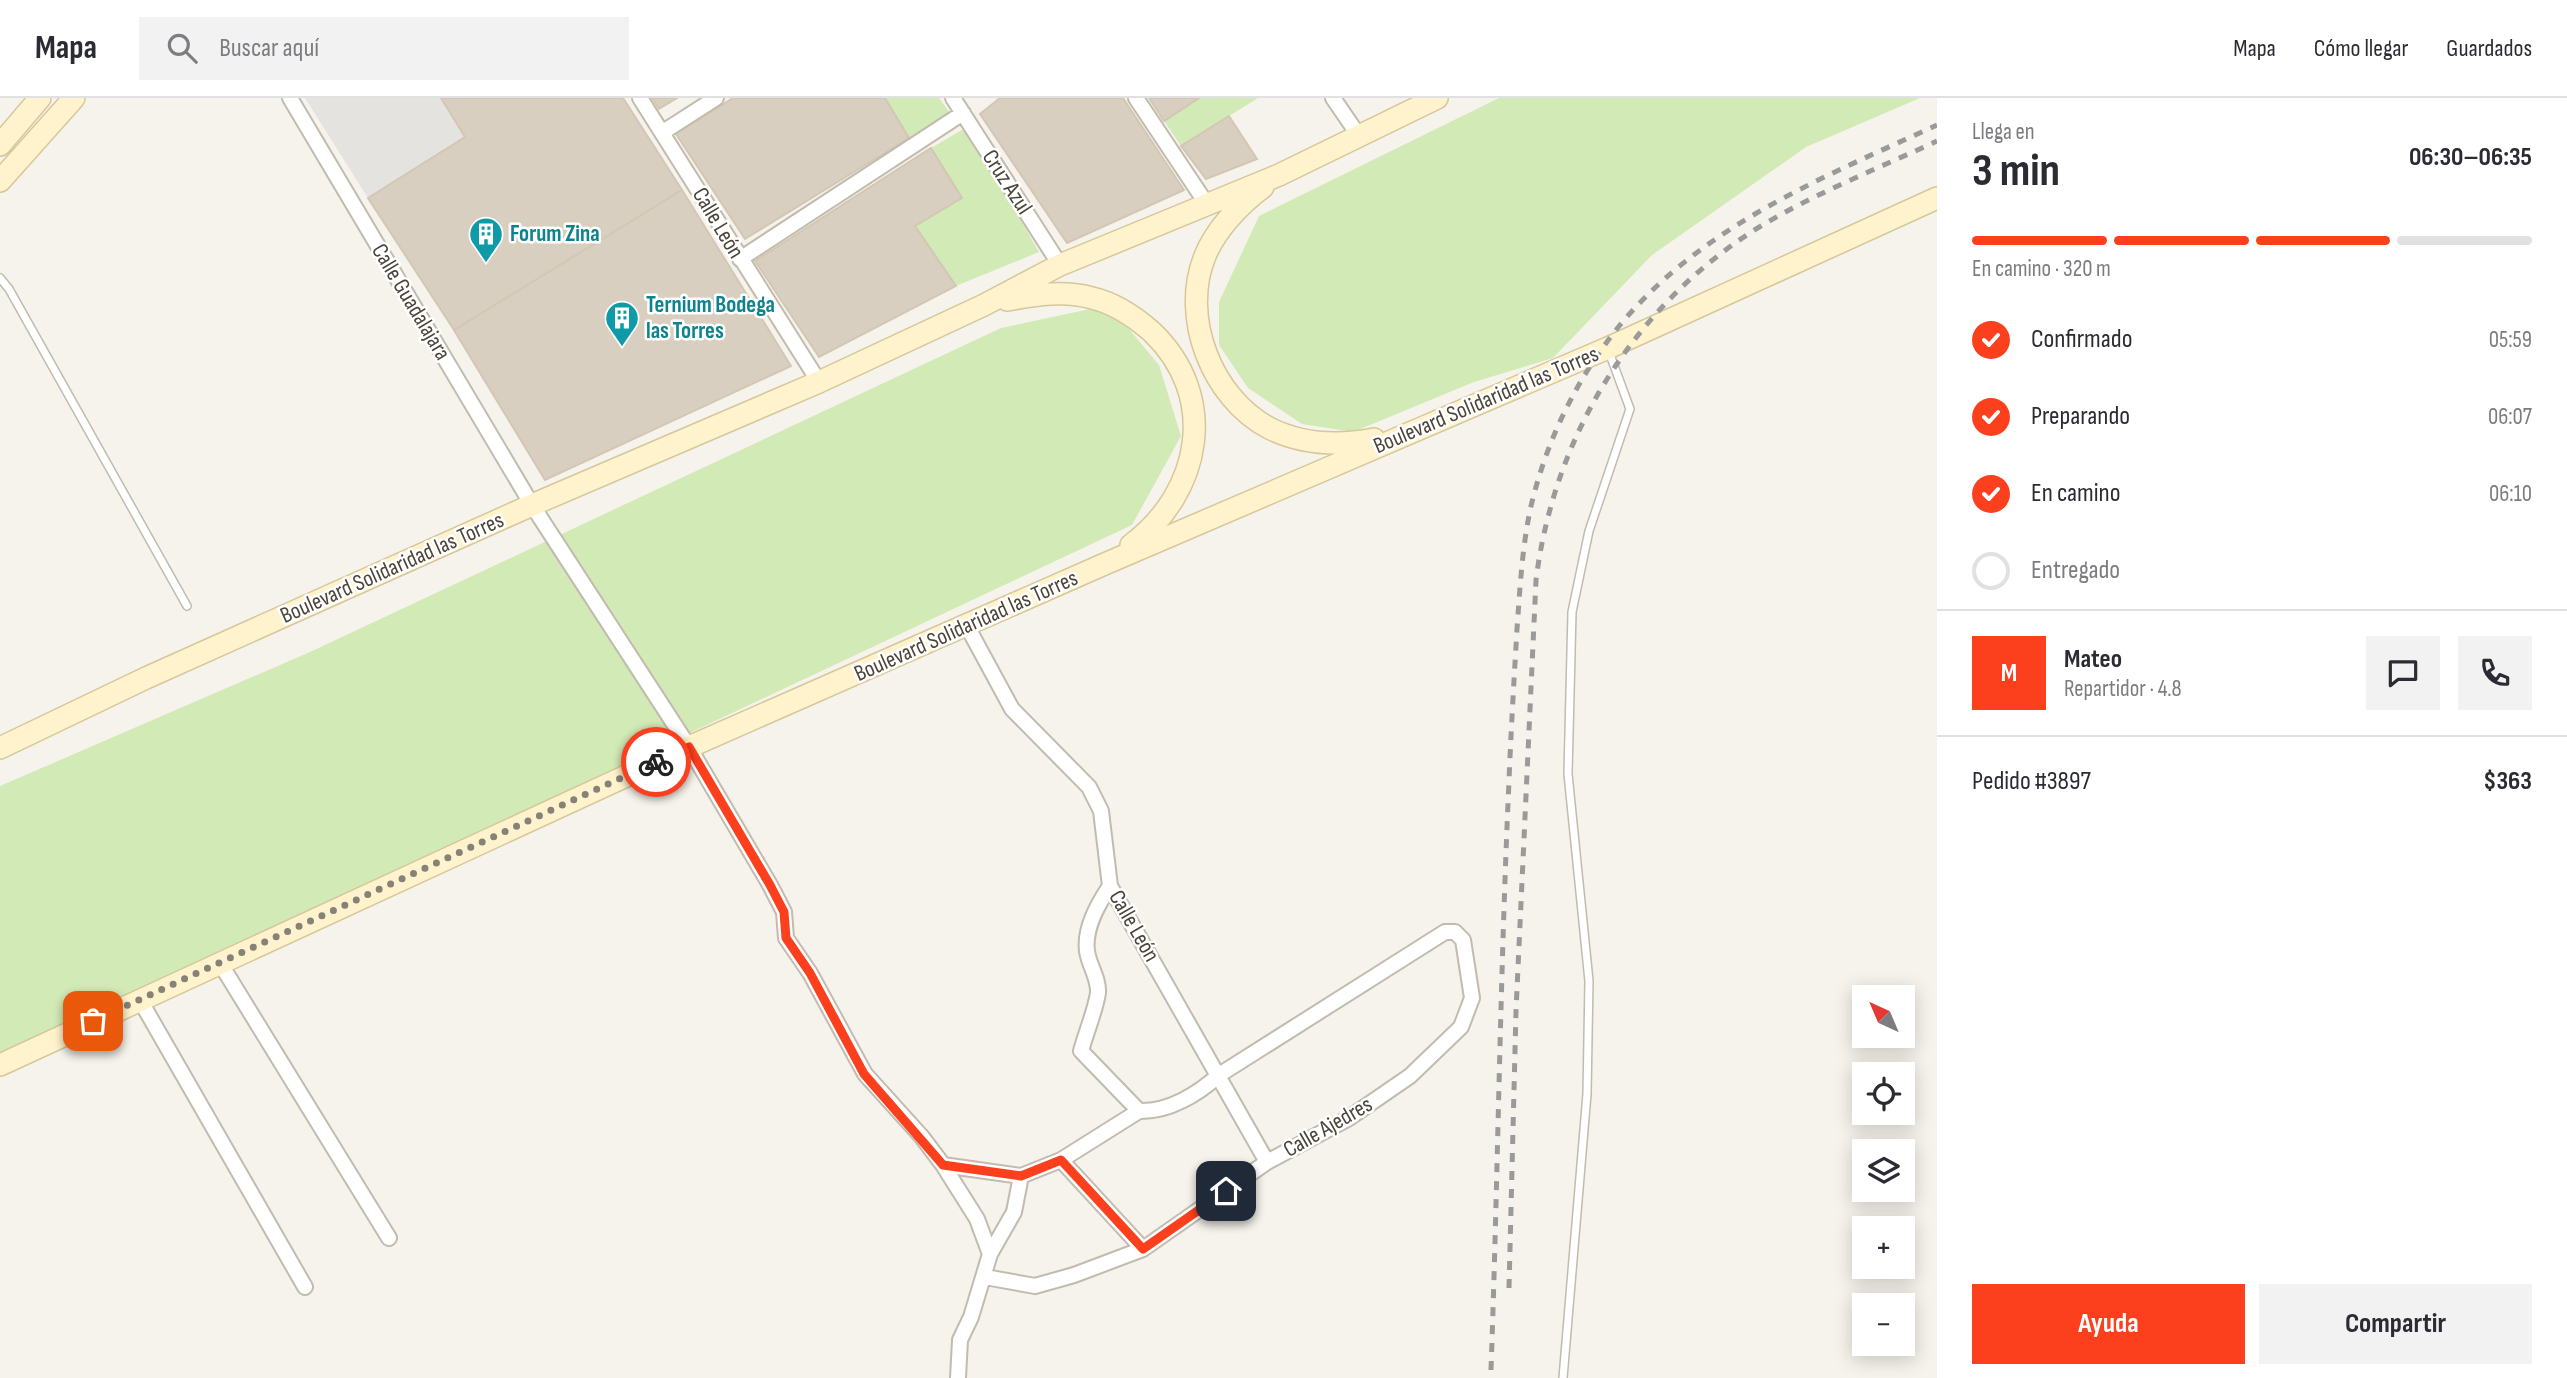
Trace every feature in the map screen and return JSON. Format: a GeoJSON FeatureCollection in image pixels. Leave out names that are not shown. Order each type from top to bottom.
{"type":"FeatureCollection","features":[{"type":"Feature","properties":{"kind":"main road"},"geometry":{"type":"LineString","coordinates":[[0,145],[40,98]]}},
{"type":"Feature","properties":{"kind":"main road"},"geometry":{"type":"LineString","coordinates":[[0,181],[74,98]]}},
{"type":"Feature","properties":{"kind":"main road","name":"Boulevard Solidaridad las Torres"},"geometry":{"type":"LineString","coordinates":[[0,748],[146,678],[532,505],[819,382],[984,305],[1060,265],[1279,175],[1437,98]]}},
{"type":"Feature","properties":{"kind":"main road"},"geometry":{"type":"LineString","coordinates":[[1279,175],[1247,200],[1224,225],[1204,258],[1199,276],[1198,316],[1206,353],[1214,371],[1225,388],[1252,417],[1269,428],[1307,441],[1344,444],[1424,426]]}},
{"type":"Feature","properties":{"kind":"main road","name":"Boulevard Solidaridad las Torres"},"geometry":{"type":"LineString","coordinates":[[0,1065],[689,747],[1107,563],[1608,348],[1937,198]]}},
{"type":"Feature","properties":{"kind":"main road"},"geometry":{"type":"LineString","coordinates":[[984,305],[1053,293],[1072,294],[1108,303],[1144,326],[1172,354],[1183,372],[1190,389],[1193,422],[1185,478],[1169,507],[1156,523],[1107,563]]}},
{"type":"Feature","properties":{"kind":"street","name":"Calle Guadalajara"},"geometry":{"type":"LineString","coordinates":[[290,98],[532,505],[689,747]]}},
{"type":"Feature","properties":{"kind":"street","name":"Calle León"},"geometry":{"type":"LineString","coordinates":[[640,98],[819,382]]}},
{"type":"Feature","properties":{"kind":"street"},"geometry":{"type":"LineString","coordinates":[[663,132],[716,98]]}},
{"type":"Feature","properties":{"kind":"street","name":"Cruz Azul"},"geometry":{"type":"LineString","coordinates":[[953,98],[1060,265]]}},
{"type":"Feature","properties":{"kind":"street"},"geometry":{"type":"LineString","coordinates":[[1136,98],[1206,203]]}},
{"type":"Feature","properties":{"kind":"street"},"geometry":{"type":"LineString","coordinates":[[1333,98],[1359,136]]}},
{"type":"Feature","properties":{"kind":"street"},"geometry":{"type":"LineString","coordinates":[[740,259],[963,113]]}},
{"type":"Feature","properties":{"kind":"street","name":"Calle León"},"geometry":{"type":"LineString","coordinates":[[967,626],[1012,709],[1089,787],[1101,811],[1110,886],[1267,1162]]}},
{"type":"Feature","properties":{"kind":"street"},"geometry":{"type":"LineString","coordinates":[[689,747],[770,885],[784,912],[786,938],[810,973],[864,1074],[943,1165],[976,1219],[990,1254]]}},
{"type":"Feature","properties":{"kind":"street"},"geometry":{"type":"LineString","coordinates":[[1110,886],[1095,909],[1087,943],[1098,994],[1081,1051],[1139,1111]]}},
{"type":"Feature","properties":{"kind":"street","name":"Calle Ajedres"},"geometry":{"type":"LineString","coordinates":[[985,1277],[1035,1286],[1074,1275],[1143,1249],[1267,1162],[1349,1118],[1410,1076],[1461,1027],[1472,998],[1463,940],[1450,931],[1219,1075]]}},
{"type":"Feature","properties":{"kind":"street"},"geometry":{"type":"LineString","coordinates":[[220,962],[389,1238]]}},
{"type":"Feature","properties":{"kind":"street"},"geometry":{"type":"LineString","coordinates":[[140,1000],[305,1287]]}},
{"type":"Feature","properties":{"kind":"street"},"geometry":{"type":"LineString","coordinates":[[943,1165],[1021,1176],[1061,1160],[1139,1111],[1148,1111],[1190,1098],[1219,1075]]}},
{"type":"Feature","properties":{"kind":"street"},"geometry":{"type":"LineString","coordinates":[[1061,1160],[1143,1249]]}},
{"type":"Feature","properties":{"kind":"street"},"geometry":{"type":"LineString","coordinates":[[958,1378],[960,1340],[985,1277],[990,1254],[1014,1212],[1021,1176]]}},
{"type":"Feature","properties":{"kind":"lane"},"geometry":{"type":"LineString","coordinates":[[0,278],[9,289],[187,606]]}},
{"type":"Feature","properties":{"kind":"lane"},"geometry":{"type":"LineString","coordinates":[[1563,1378],[1587,1094],[1590,981],[1569,774],[1572,612],[1589,531],[1630,409],[1608,348]]}},
{"type":"Feature","properties":{"kind":"green space"},"geometry":{"type":"Polygon","coordinates":[[[885,98],[939,98],[950,113],[909,138],[885,98]]]}},
{"type":"Feature","properties":{"kind":"green space"},"geometry":{"type":"Polygon","coordinates":[[[1199,98],[1258,98],[1181,146],[1164,121],[1199,98]]]}},
{"type":"Feature","properties":{"kind":"green space"},"geometry":{"type":"Polygon","coordinates":[[[1499,98],[1920,98],[1806,147],[1652,255],[1553,358],[1474,382],[1353,432],[1302,424],[1248,388],[1219,345],[1219,302],[1259,216],[1499,98]]]}},
{"type":"Feature","properties":{"kind":"green space"},"geometry":{"type":"Polygon","coordinates":[[[967,127],[1039,252],[956,286],[915,226],[962,198],[931,148],[967,127]]]}},
{"type":"Feature","properties":{"kind":"green space"},"geometry":{"type":"Polygon","coordinates":[[[1109,305],[1159,365],[1181,436],[1132,525],[0,1057],[0,786],[310,652],[1001,328],[1109,305]]]}},
{"type":"Feature","properties":{"kind":"shaded area"},"geometry":{"type":"Polygon","coordinates":[[[305,98],[440,98],[465,137],[368,198],[305,98]]]}},
{"type":"Feature","properties":{"kind":"building","name":"Forum Zina"},"geometry":{"type":"Polygon","coordinates":[[[441,98],[623,98],[682,190],[454,330],[368,198],[465,137],[441,98]]]}},
{"type":"Feature","properties":{"kind":"building"},"geometry":{"type":"Polygon","coordinates":[[[652,98],[677,98],[659,109],[652,98]]]}},
{"type":"Feature","properties":{"kind":"building"},"geometry":{"type":"Polygon","coordinates":[[[733,98],[885,98],[909,138],[745,239],[676,134],[733,98]]]}},
{"type":"Feature","properties":{"kind":"building"},"geometry":{"type":"Polygon","coordinates":[[[1000,98],[1123,98],[1184,190],[1067,243],[980,114],[1000,98]]]}},
{"type":"Feature","properties":{"kind":"building"},"geometry":{"type":"Polygon","coordinates":[[[1149,98],[1199,98],[1164,121],[1149,98]]]}},
{"type":"Feature","properties":{"kind":"building"},"geometry":{"type":"Polygon","coordinates":[[[1229,116],[1257,159],[1206,179],[1181,146],[1229,116]]]}},
{"type":"Feature","properties":{"kind":"building"},"geometry":{"type":"Polygon","coordinates":[[[931,148],[962,198],[915,226],[956,286],[819,357],[755,261],[931,148]]]}},
{"type":"Feature","properties":{"kind":"building","name":"Ternium Bodega las Torres"},"geometry":{"type":"Polygon","coordinates":[[[682,190],[791,366],[545,480],[454,330],[682,190]]]}},
{"type":"Feature","properties":{"kind":"railway"},"geometry":{"type":"LineString","coordinates":[[1491,1370],[1506,855],[1517,629],[1528,521],[1546,457],[1565,410],[1604,345],[1653,290],[1688,259],[1767,207],[1937,125]]}},
{"type":"Feature","properties":{"kind":"railway"},"geometry":{"type":"LineString","coordinates":[[1509,1288],[1516,1011],[1536,580],[1546,527],[1561,475],[1581,426],[1607,380],[1637,336],[1672,296],[1712,261],[1756,229],[1845,182],[1937,141]]}},
{"type":"Feature","properties":{"kind":"way so far"},"geometry":{"type":"LineString","coordinates":[[93,1021],[656,762]]}},
{"type":"Feature","properties":{"kind":"place","name":"Forum Zina"},"geometry":{"type":"Point","coordinates":[486,264]}},
{"type":"Feature","properties":{"kind":"place","name":"Ternium Bodega las Torres"},"geometry":{"type":"Point","coordinates":[622,348]}},
{"type":"Feature","properties":{"kind":"route"},"geometry":{"type":"LineString","coordinates":[[656,762],[689,747],[770,885],[784,912],[786,938],[810,973],[864,1074],[922,1137],[943,1165],[1021,1176],[1061,1160],[1143,1249],[1226,1191]]}}]}
